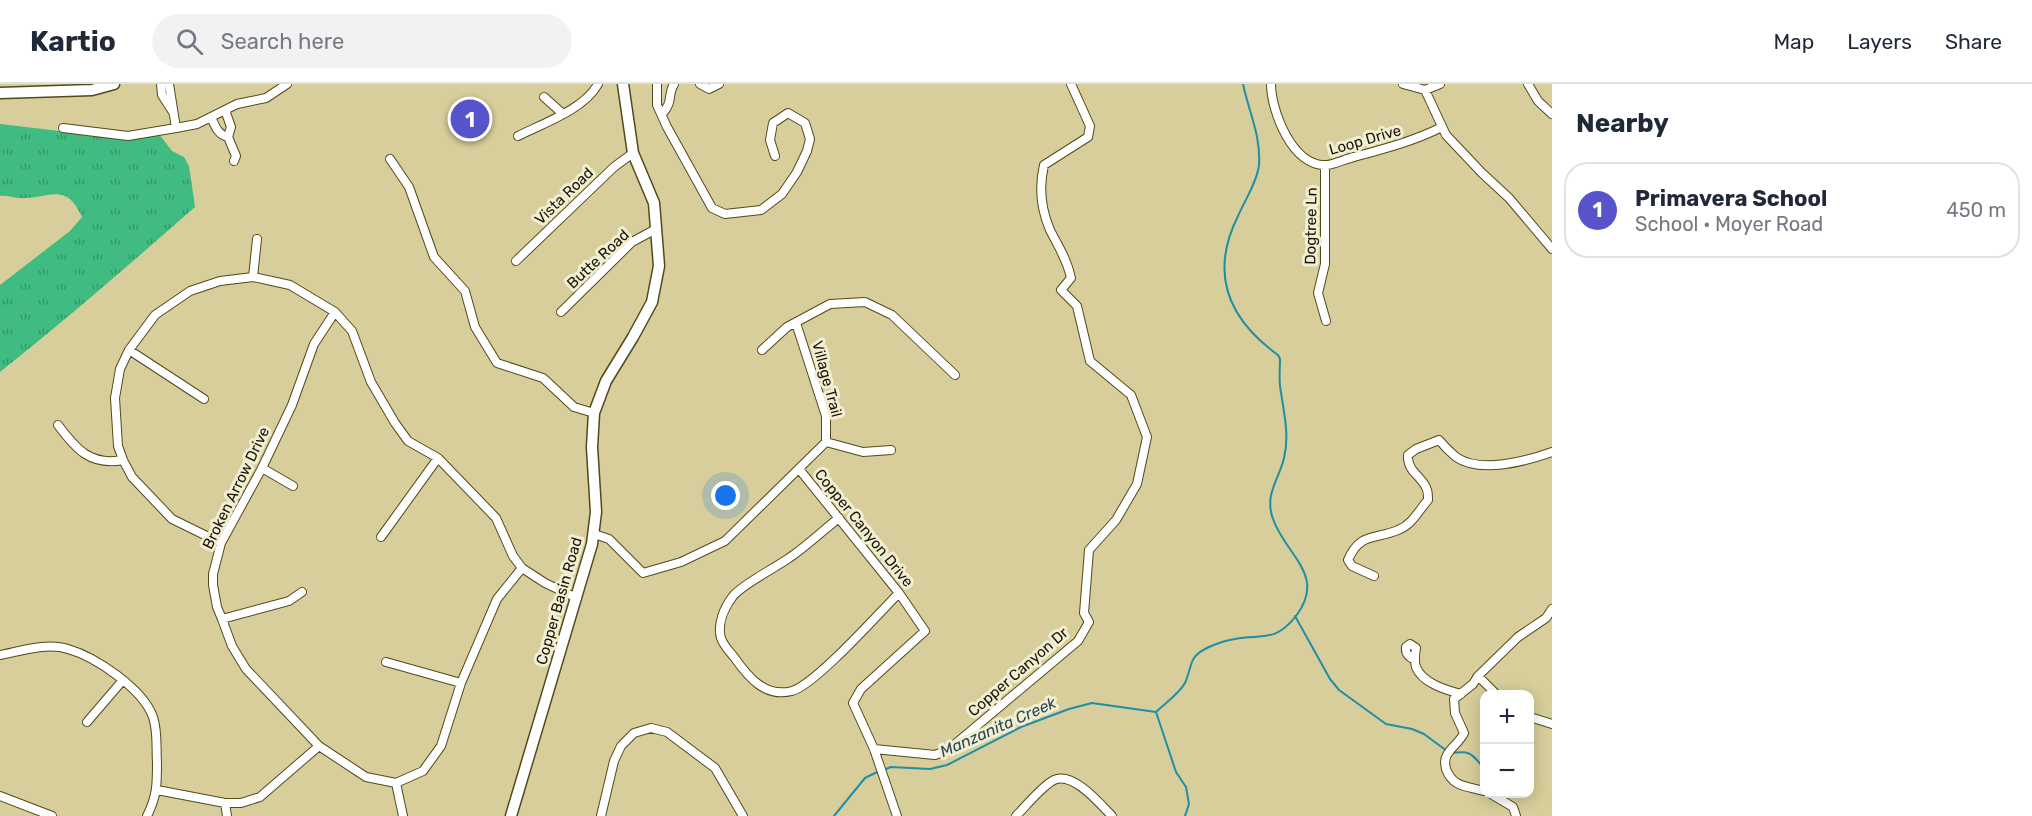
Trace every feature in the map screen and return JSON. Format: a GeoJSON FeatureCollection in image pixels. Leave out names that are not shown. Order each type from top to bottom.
{"type":"FeatureCollection","features":[{"type":"Feature","properties":{"kind":"street"},"geometry":{"type":"LineString","coordinates":[[0,93],[93,90],[114,84]]}},
{"type":"Feature","properties":{"kind":"street"},"geometry":{"type":"LineString","coordinates":[[160,84],[162,95],[173,113]]}},
{"type":"Feature","properties":{"kind":"street"},"geometry":{"type":"LineString","coordinates":[[169,84],[176,128]]}},
{"type":"Feature","properties":{"kind":"street"},"geometry":{"type":"LineString","coordinates":[[63,128],[128,136],[197,124],[237,104],[266,98],[287,84]]}},
{"type":"Feature","properties":{"kind":"street"},"geometry":{"type":"LineString","coordinates":[[518,136],[563,114],[581,101],[598,84]]}},
{"type":"Feature","properties":{"kind":"street","name":"Copper Basin Road"},"geometry":{"type":"LineString","coordinates":[[511,816],[594,534],[596,512],[592,447],[594,413],[606,381],[652,302],[659,266],[654,203],[633,153],[623,84]]}},
{"type":"Feature","properties":{"kind":"street"},"geometry":{"type":"LineString","coordinates":[[657,84],[657,105],[712,208],[725,214],[761,210],[782,194],[797,172],[810,139],[805,123],[788,113],[773,123],[770,140],[775,156]]}},
{"type":"Feature","properties":{"kind":"street"},"geometry":{"type":"LineString","coordinates":[[662,114],[670,106],[671,87],[674,84]]}},
{"type":"Feature","properties":{"kind":"street"},"geometry":{"type":"LineString","coordinates":[[700,84],[709,89],[719,84]]}},
{"type":"Feature","properties":{"kind":"street","name":"Copper Canyon Dr"},"geometry":{"type":"LineString","coordinates":[[874,749],[934,755],[948,750],[1078,641],[1089,622],[1084,613],[1089,550],[1116,520],[1137,484],[1147,437],[1131,395],[1090,361],[1077,306],[1061,291],[1071,278],[1067,262],[1049,228],[1041,196],[1044,165],[1088,137],[1090,126],[1071,84]]}},
{"type":"Feature","properties":{"kind":"street","name":"Loop Drive"},"geometry":{"type":"LineString","coordinates":[[1271,84],[1276,113],[1285,134],[1297,152],[1307,160],[1325,165],[1419,138],[1442,127]]}},
{"type":"Feature","properties":{"kind":"street"},"geometry":{"type":"LineString","coordinates":[[1404,84],[1425,90],[1440,84]]}},
{"type":"Feature","properties":{"kind":"street"},"geometry":{"type":"LineString","coordinates":[[1528,84],[1538,101],[1552,114]]}},
{"type":"Feature","properties":{"kind":"street"},"geometry":{"type":"LineString","coordinates":[[1425,90],[1446,135],[1509,198],[1552,249]]}},
{"type":"Feature","properties":{"kind":"street"},"geometry":{"type":"LineString","coordinates":[[544,97],[563,114]]}},
{"type":"Feature","properties":{"kind":"street"},"geometry":{"type":"LineString","coordinates":[[225,110],[231,127],[228,137],[236,156],[234,161]]}},
{"type":"Feature","properties":{"kind":"street"},"geometry":{"type":"LineString","coordinates":[[211,117],[222,136],[228,137]]}},
{"type":"Feature","properties":{"kind":"street","name":"Vista Road"},"geometry":{"type":"LineString","coordinates":[[516,261],[614,167],[633,153]]}},
{"type":"Feature","properties":{"kind":"street"},"geometry":{"type":"LineString","coordinates":[[390,159],[409,187],[434,257],[465,291],[475,327],[497,363],[543,378],[574,407],[594,413]]}},
{"type":"Feature","properties":{"kind":"street","name":"Dogtree Ln"},"geometry":{"type":"LineString","coordinates":[[1325,165],[1325,264],[1318,293],[1326,321]]}},
{"type":"Feature","properties":{"kind":"street","name":"Butte Road"},"geometry":{"type":"LineString","coordinates":[[561,312],[632,242],[656,229]]}},
{"type":"Feature","properties":{"kind":"street"},"geometry":{"type":"LineString","coordinates":[[253,277],[257,239]]}},
{"type":"Feature","properties":{"kind":"street"},"geometry":{"type":"LineString","coordinates":[[221,543],[172,519],[132,477],[118,446],[115,398],[120,369],[129,350],[154,315],[190,291],[220,281],[253,277],[290,285],[335,312],[352,332],[371,382],[408,441],[438,458],[496,518],[513,556],[522,568],[544,583],[577,598]]}},
{"type":"Feature","properties":{"kind":"street"},"geometry":{"type":"LineString","coordinates":[[762,350],[787,327],[830,304],[865,302],[892,315],[955,375]]}},
{"type":"Feature","properties":{"kind":"street","name":"Broken Arrow Drive"},"geometry":{"type":"LineString","coordinates":[[335,312],[314,344],[292,405],[262,468],[221,543],[213,574],[217,607],[232,646],[246,669],[319,746],[366,777],[396,783]]}},
{"type":"Feature","properties":{"kind":"street","name":"Village Trail"},"geometry":{"type":"LineString","coordinates":[[796,323],[826,416],[826,442]]}},
{"type":"Feature","properties":{"kind":"street"},"geometry":{"type":"LineString","coordinates":[[129,350],[204,399]]}},
{"type":"Feature","properties":{"kind":"street"},"geometry":{"type":"LineString","coordinates":[[58,425],[75,447],[90,457],[101,462],[123,460]]}},
{"type":"Feature","properties":{"kind":"street"},"geometry":{"type":"LineString","coordinates":[[1374,576],[1352,566],[1348,561],[1352,550],[1364,538],[1398,530],[1410,523],[1428,500],[1427,488],[1407,462],[1408,455],[1416,449],[1439,440],[1457,458],[1471,464],[1523,462],[1552,452]]}},
{"type":"Feature","properties":{"kind":"street"},"geometry":{"type":"LineString","coordinates":[[799,469],[826,442],[864,452],[891,450]]}},
{"type":"Feature","properties":{"kind":"street"},"geometry":{"type":"LineString","coordinates":[[381,537],[438,458]]}},
{"type":"Feature","properties":{"kind":"street"},"geometry":{"type":"LineString","coordinates":[[262,468],[293,486]]}},
{"type":"Feature","properties":{"kind":"street","name":"Copper Canyon Drive"},"geometry":{"type":"LineString","coordinates":[[594,534],[609,539],[643,573],[681,562],[725,542],[799,469],[899,593],[925,631],[861,689],[853,703],[874,749],[897,816]]}},
{"type":"Feature","properties":{"kind":"street"},"geometry":{"type":"LineString","coordinates":[[839,518],[791,557],[734,594],[725,609],[719,626],[721,640],[747,676],[765,689],[778,692],[794,690],[806,683],[830,662],[899,593]]}},
{"type":"Feature","properties":{"kind":"street"},"geometry":{"type":"LineString","coordinates":[[403,816],[396,783],[423,771],[441,746],[461,683],[497,599],[522,568]]}},
{"type":"Feature","properties":{"kind":"street"},"geometry":{"type":"LineString","coordinates":[[222,620],[289,601],[302,592]]}},
{"type":"Feature","properties":{"kind":"street"},"geometry":{"type":"LineString","coordinates":[[1480,790],[1463,787],[1453,781],[1446,770],[1444,760],[1448,752],[1460,742],[1464,733],[1455,713],[1454,699],[1473,684],[1478,676],[1518,637],[1546,618],[1552,609]]}},
{"type":"Feature","properties":{"kind":"street"},"geometry":{"type":"LineString","coordinates":[[0,655],[39,647],[68,649],[123,680],[139,695],[152,716],[156,731],[157,790],[147,816]]}},
{"type":"Feature","properties":{"kind":"street"},"geometry":{"type":"LineString","coordinates":[[1415,660],[1416,668],[1422,678],[1461,694]]}},
{"type":"Feature","properties":{"kind":"street"},"geometry":{"type":"LineString","coordinates":[[386,662],[461,683]]}},
{"type":"Feature","properties":{"kind":"street"},"geometry":{"type":"LineString","coordinates":[[1478,676],[1492,690]]}},
{"type":"Feature","properties":{"kind":"street"},"geometry":{"type":"LineString","coordinates":[[87,722],[123,680]]}},
{"type":"Feature","properties":{"kind":"street"},"geometry":{"type":"LineString","coordinates":[[1534,718],[1552,724]]}},
{"type":"Feature","properties":{"kind":"street"},"geometry":{"type":"LineString","coordinates":[[601,816],[614,761],[621,746],[634,733],[651,728],[667,732],[714,768],[743,816]]}},
{"type":"Feature","properties":{"kind":"street"},"geometry":{"type":"LineString","coordinates":[[157,790],[225,803],[241,803],[260,797],[319,746]]}},
{"type":"Feature","properties":{"kind":"street"},"geometry":{"type":"LineString","coordinates":[[1016,816],[1053,781],[1062,778],[1075,782],[1112,816]]}},
{"type":"Feature","properties":{"kind":"street"},"geometry":{"type":"LineString","coordinates":[[0,796],[52,816]]}},
{"type":"Feature","properties":{"kind":"street"},"geometry":{"type":"LineString","coordinates":[[1498,798],[1513,807],[1516,816]]}},
{"type":"Feature","properties":{"kind":"street"},"geometry":{"type":"LineString","coordinates":[[225,803],[227,816]]}},
{"type":"Feature","properties":{"kind":"green space"},"geometry":{"type":"Polygon","coordinates":[[[0,124],[120,138],[141,138],[159,134],[172,151],[184,157],[189,166],[195,207],[0,372],[0,285],[70,231],[82,217],[76,206],[63,195],[30,198],[0,196],[0,124]]]}},
{"type":"Feature","properties":{"kind":"waterway","name":"Manzanita Creek"},"geometry":{"type":"LineString","coordinates":[[834,816],[865,778],[875,773],[891,767],[930,769],[947,765],[1021,727],[1069,709],[1092,703],[1156,712],[1176,695],[1185,683],[1197,654],[1228,640],[1274,634],[1288,625],[1304,602],[1307,589],[1306,577],[1279,532],[1273,519],[1270,502],[1286,449],[1280,359],[1247,326],[1236,310],[1228,294],[1225,276],[1225,257],[1229,237],[1259,165],[1256,134],[1243,84]]}},
{"type":"Feature","properties":{"kind":"waterway"},"geometry":{"type":"LineString","coordinates":[[1295,616],[1330,679],[1339,690],[1386,724],[1424,734],[1447,751]]}},
{"type":"Feature","properties":{"kind":"waterway"},"geometry":{"type":"LineString","coordinates":[[1156,712],[1176,772],[1186,787],[1189,804],[1185,816]]}},
{"type":"Feature","properties":{"kind":"waterway"},"geometry":{"type":"LineString","coordinates":[[1452,753],[1471,754],[1480,764]]}},
{"type":"Feature","properties":{"kind":"place","name":"Primavera School"},"geometry":{"type":"Point","coordinates":[470,119]}}]}
